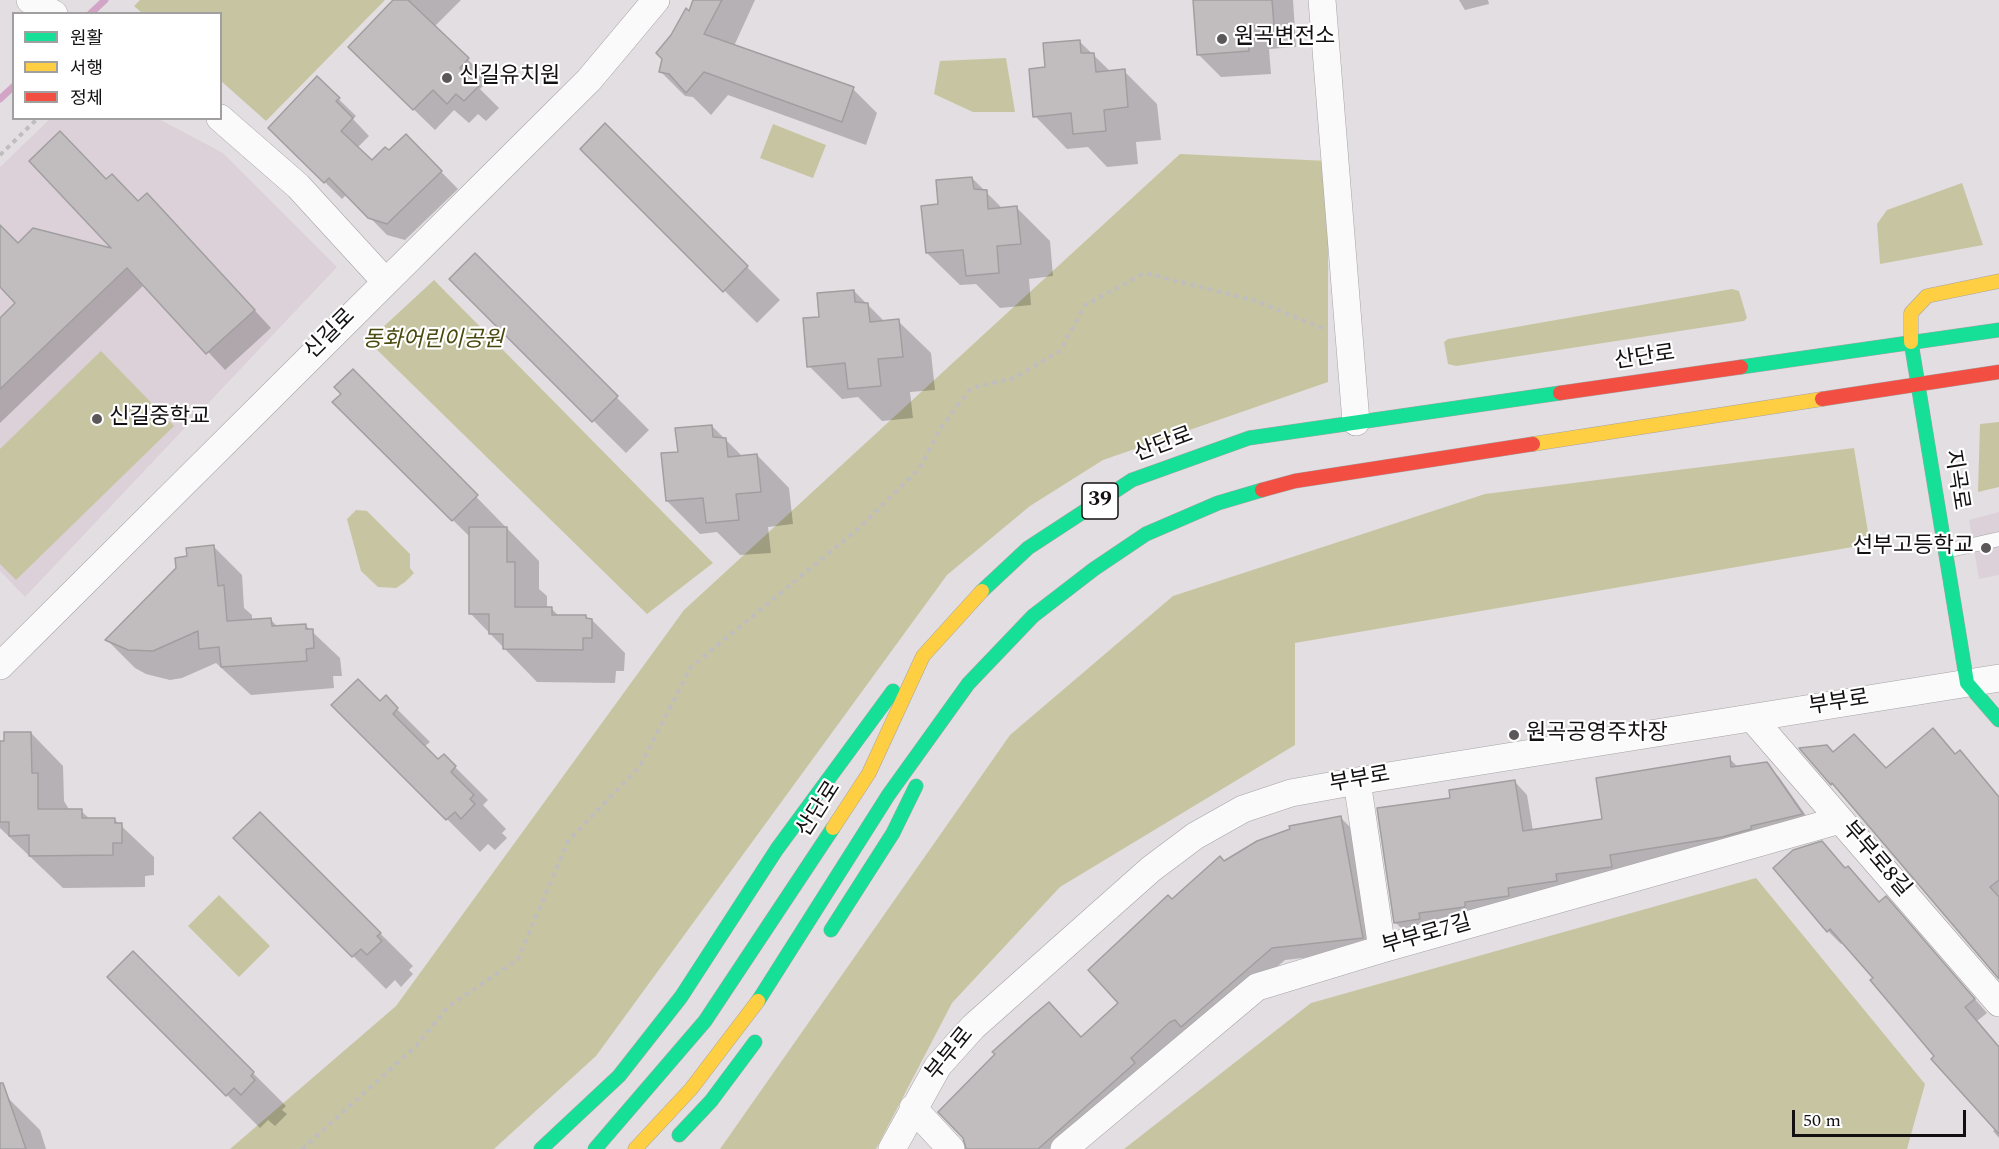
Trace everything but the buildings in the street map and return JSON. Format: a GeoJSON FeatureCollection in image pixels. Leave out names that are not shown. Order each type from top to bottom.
{"type":"FeatureCollection","features":[{"type":"Feature","properties":{"kind":"main road","name":"지곡로"},"geometry":{"type":"LineString","coordinates":[[1967,683],[1911,342],[1911,313],[1927,296],[1985,282],[1999,281]]}},
{"type":"Feature","properties":{"kind":"main road","name":"산단로"},"geometry":{"type":"LineString","coordinates":[[595,1149],[705,1021],[758,944],[869,773],[923,656],[971,601],[1028,548],[1132,480],[1249,438],[1999,330]]}},
{"type":"Feature","properties":{"kind":"main road","name":"39"},"geometry":{"type":"LineString","coordinates":[[635,1149],[691,1089],[766,991],[889,794],[968,684],[1033,616],[1094,569],[1146,534],[1218,503],[1295,480],[1999,372]]}},
{"type":"Feature","properties":{"kind":"main road"},"geometry":{"type":"LineString","coordinates":[[541,1149],[619,1076],[681,997],[777,849],[879,706],[923,656]]}},
{"type":"Feature","properties":{"kind":"main road"},"geometry":{"type":"LineString","coordinates":[[1967,683],[1999,720]]}},
{"type":"Feature","properties":{"kind":"main road"},"geometry":{"type":"LineString","coordinates":[[824,940],[893,833],[968,684]]}},
{"type":"Feature","properties":{"kind":"main road"},"geometry":{"type":"LineString","coordinates":[[666,1149],[711,1101],[767,1027]]}},
{"type":"Feature","properties":{"kind":"street","name":"신길로"},"geometry":{"type":"LineString","coordinates":[[0,666],[589,80],[656,0]]}},
{"type":"Feature","properties":{"kind":"street"},"geometry":{"type":"LineString","coordinates":[[1322,0],[1356,422]]}},
{"type":"Feature","properties":{"kind":"street"},"geometry":{"type":"LineString","coordinates":[[222,120],[298,186],[385,281]]}},
{"type":"Feature","properties":{"kind":"street","name":"부부로"},"geometry":{"type":"LineString","coordinates":[[892,1149],[938,1066],[973,1027],[1151,869],[1194,836],[1243,809],[1281,796],[1357,781],[1999,678]]}},
{"type":"Feature","properties":{"kind":"street","name":"부부로8길"},"geometry":{"type":"LineString","coordinates":[[1752,718],[1999,1003]]}},
{"type":"Feature","properties":{"kind":"street"},"geometry":{"type":"LineString","coordinates":[[1357,781],[1382,949]]}},
{"type":"Feature","properties":{"kind":"street","name":"부부로7길"},"geometry":{"type":"LineString","coordinates":[[1064,1149],[1257,987],[1382,949],[1840,820]]}},
{"type":"Feature","properties":{"kind":"street"},"geometry":{"type":"LineString","coordinates":[[913,1108],[951,1149]]}},
{"type":"Feature","properties":{"kind":"lane"},"geometry":{"type":"LineString","coordinates":[[1946,551],[1999,539]]}},
{"type":"Feature","properties":{"kind":"path"},"geometry":{"type":"LineString","coordinates":[[0,155],[36,120]]}},
{"type":"Feature","properties":{"kind":"path"},"geometry":{"type":"LineString","coordinates":[[302,1149],[416,1046],[448,1007],[518,959],[568,841],[640,766],[691,667],[858,529],[919,469],[940,429],[971,388],[1014,378],[1060,351],[1085,305],[1145,273],[1256,301],[1350,339]]}},
{"type":"Feature","properties":{"kind":"shaded area","name":"신길중학교"},"geometry":{"type":"Polygon","coordinates":[[[49,120],[161,120],[223,153],[337,267],[25,597],[0,571],[0,167],[49,120]]]}},
{"type":"Feature","properties":{"kind":"shaded area","name":"선부고등학교"},"geometry":{"type":"Polygon","coordinates":[[[1999,512],[1999,575],[1979,579],[1969,520],[1999,512]]]}},
{"type":"Feature","properties":{"kind":"green space"},"geometry":{"type":"Polygon","coordinates":[[[140,0],[385,0],[266,121],[222,82],[222,12],[141,12],[134,6],[140,0]]]}},
{"type":"Feature","properties":{"kind":"green space"},"geometry":{"type":"Polygon","coordinates":[[[1006,58],[1015,112],[973,112],[934,94],[940,61],[1006,58]]]}},
{"type":"Feature","properties":{"kind":"green space"},"geometry":{"type":"Polygon","coordinates":[[[773,124],[826,145],[813,178],[760,158],[773,124]]]}},
{"type":"Feature","properties":{"kind":"green space"},"geometry":{"type":"Polygon","coordinates":[[[1180,154],[1328,161],[1328,382],[1103,460],[1030,506],[947,575],[596,1056],[494,1149],[230,1149],[396,1006],[684,610],[1180,154]]]}},
{"type":"Feature","properties":{"kind":"green space"},"geometry":{"type":"Polygon","coordinates":[[[1962,183],[1983,245],[1880,264],[1877,224],[1887,210],[1962,183]]]}},
{"type":"Feature","properties":{"kind":"green space","name":"동화어린이공원"},"geometry":{"type":"Polygon","coordinates":[[[434,280],[713,563],[647,614],[368,341],[434,280]]]}},
{"type":"Feature","properties":{"kind":"green space"},"geometry":{"type":"Polygon","coordinates":[[[1732,289],[1739,291],[1747,318],[1744,321],[1456,366],[1448,364],[1444,342],[1448,339],[1732,289]]]}},
{"type":"Feature","properties":{"kind":"green space"},"geometry":{"type":"Polygon","coordinates":[[[101,351],[174,426],[16,580],[0,564],[0,449],[101,351]]]}},
{"type":"Feature","properties":{"kind":"green space"},"geometry":{"type":"Polygon","coordinates":[[[1999,422],[1999,487],[1978,492],[1980,424],[1999,422]]]}},
{"type":"Feature","properties":{"kind":"green space"},"geometry":{"type":"Polygon","coordinates":[[[1854,448],[1870,544],[1295,643],[1295,745],[1060,887],[952,1003],[876,1149],[720,1149],[1010,735],[1173,596],[1485,494],[1854,448]]]}},
{"type":"Feature","properties":{"kind":"green space"},"geometry":{"type":"Polygon","coordinates":[[[356,510],[367,511],[410,554],[410,568],[414,573],[396,588],[378,587],[361,571],[347,519],[356,510]]]}},
{"type":"Feature","properties":{"kind":"green space"},"geometry":{"type":"Polygon","coordinates":[[[1756,878],[1925,1084],[1907,1149],[1124,1149],[1311,1003],[1756,878]]]}},
{"type":"Feature","properties":{"kind":"green space"},"geometry":{"type":"Polygon","coordinates":[[[219,895],[270,946],[239,977],[188,926],[219,895]]]}},
{"type":"Feature","properties":{"kind":"waterway"},"geometry":{"type":"LineString","coordinates":[[92,12],[105,0]]}},
{"type":"Feature","properties":{"kind":"waterway"},"geometry":{"type":"LineString","coordinates":[[0,99],[12,88]]}},
{"type":"Feature","properties":{"kind":"traffic: fast"},"geometry":{"type":"LineString","coordinates":[[1741,367],[1999,330]]}},
{"type":"Feature","properties":{"kind":"traffic: fast"},"geometry":{"type":"LineString","coordinates":[[1911,342],[1967,683],[1999,720]]}},
{"type":"Feature","properties":{"kind":"traffic: fast"},"geometry":{"type":"LineString","coordinates":[[982,591],[1028,548],[1132,480],[1249,438],[1560,393]]}},
{"type":"Feature","properties":{"kind":"traffic: fast"},"geometry":{"type":"LineString","coordinates":[[758,1001],[889,794],[968,684],[1033,616],[1094,569],[1146,534],[1218,503],[1262,490]]}},
{"type":"Feature","properties":{"kind":"traffic: fast"},"geometry":{"type":"LineString","coordinates":[[541,1149],[619,1076],[681,997],[777,849],[893,691]]}},
{"type":"Feature","properties":{"kind":"traffic: fast"},"geometry":{"type":"LineString","coordinates":[[831,930],[893,833],[916,786]]}},
{"type":"Feature","properties":{"kind":"traffic: fast"},"geometry":{"type":"LineString","coordinates":[[595,1149],[705,1021],[833,828]]}},
{"type":"Feature","properties":{"kind":"traffic: fast"},"geometry":{"type":"LineString","coordinates":[[679,1135],[711,1101],[755,1042]]}},
{"type":"Feature","properties":{"kind":"traffic: slow"},"geometry":{"type":"LineString","coordinates":[[1911,342],[1911,313],[1927,296],[1999,281]]}},
{"type":"Feature","properties":{"kind":"traffic: slow"},"geometry":{"type":"LineString","coordinates":[[1533,444],[1822,399]]}},
{"type":"Feature","properties":{"kind":"traffic: slow"},"geometry":{"type":"LineString","coordinates":[[833,828],[869,773],[923,656],[982,591]]}},
{"type":"Feature","properties":{"kind":"traffic: slow"},"geometry":{"type":"LineString","coordinates":[[635,1149],[691,1089],[758,1001]]}},
{"type":"Feature","properties":{"kind":"traffic: jam"},"geometry":{"type":"LineString","coordinates":[[1560,393],[1741,367]]}},
{"type":"Feature","properties":{"kind":"traffic: jam"},"geometry":{"type":"LineString","coordinates":[[1822,399],[1999,372]]}},
{"type":"Feature","properties":{"kind":"traffic: jam"},"geometry":{"type":"LineString","coordinates":[[1262,490],[1295,481],[1533,444]]}},
{"type":"Feature","properties":{"kind":"place","name":"원곡변전소"},"geometry":{"type":"Point","coordinates":[1222,39]}},
{"type":"Feature","properties":{"kind":"place","name":"신길유치원"},"geometry":{"type":"Point","coordinates":[447,78]}},
{"type":"Feature","properties":{"kind":"place","name":"신길중학교"},"geometry":{"type":"Point","coordinates":[97,419]}},
{"type":"Feature","properties":{"kind":"place","name":"선부고등학교"},"geometry":{"type":"Point","coordinates":[1986,548]}},
{"type":"Feature","properties":{"kind":"place","name":"원곡공영주차장"},"geometry":{"type":"Point","coordinates":[1514,735]}}]}
